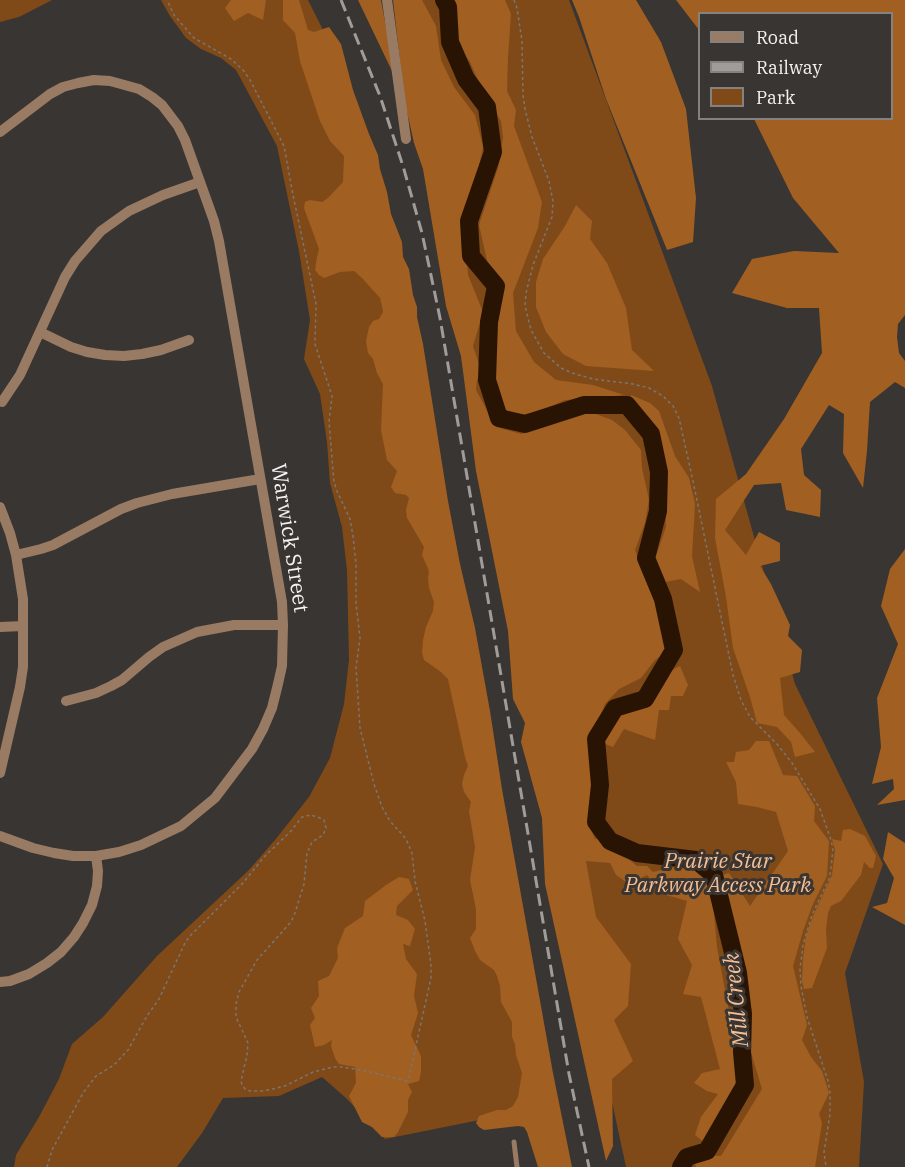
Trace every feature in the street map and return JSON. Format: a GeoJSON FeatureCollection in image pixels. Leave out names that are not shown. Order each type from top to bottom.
{"type":"FeatureCollection","features":[{"type":"Feature","properties":{"kind":"street"},"geometry":{"type":"LineString","coordinates":[[387,0],[406,139]]}},
{"type":"Feature","properties":{"kind":"street","name":"Warwick Street"},"geometry":{"type":"LineString","coordinates":[[0,132],[50,94],[78,82],[94,80],[110,81],[139,89],[152,97],[171,115],[178,126],[214,221],[219,241],[282,602],[283,625],[282,666],[272,708],[263,729],[228,783],[215,798],[181,826],[141,845],[96,856],[54,854],[0,836]]}},
{"type":"Feature","properties":{"kind":"street"},"geometry":{"type":"LineString","coordinates":[[2,402],[20,375],[66,277],[81,254],[101,231],[144,204],[200,182]]}},
{"type":"Feature","properties":{"kind":"street"},"geometry":{"type":"LineString","coordinates":[[40,332],[71,347],[105,355],[142,354],[189,340]]}},
{"type":"Feature","properties":{"kind":"street"},"geometry":{"type":"LineString","coordinates":[[16,555],[53,545],[137,503],[172,494],[260,479]]}},
{"type":"Feature","properties":{"kind":"street"},"geometry":{"type":"LineString","coordinates":[[0,507],[16,555],[23,599],[21,687],[0,773]]}},
{"type":"Feature","properties":{"kind":"street"},"geometry":{"type":"LineString","coordinates":[[66,701],[96,693],[111,686],[164,647],[197,632],[234,625],[283,625]]}},
{"type":"Feature","properties":{"kind":"street"},"geometry":{"type":"LineString","coordinates":[[0,627],[23,626]]}},
{"type":"Feature","properties":{"kind":"street"},"geometry":{"type":"LineString","coordinates":[[0,982],[29,974],[61,952],[74,937],[92,905],[97,886],[96,856]]}},
{"type":"Feature","properties":{"kind":"lane"},"geometry":{"type":"LineString","coordinates":[[514,1142],[518,1167]]}},
{"type":"Feature","properties":{"kind":"path"},"geometry":{"type":"LineString","coordinates":[[47,1167],[52,1150],[83,1093],[96,1076],[114,1065],[128,1050],[159,999],[189,937],[243,883],[302,817],[311,815],[320,818],[324,820],[326,828],[322,835],[312,842],[307,853],[304,884],[294,916],[257,960],[239,992],[236,1004],[236,1017],[248,1043],[242,1078],[242,1085],[245,1089],[256,1092],[270,1090],[285,1086],[313,1072],[333,1067],[366,1071],[406,1081],[409,1077],[430,978],[431,965],[412,853],[406,839],[390,821],[382,807],[360,728],[356,667],[360,638],[353,536],[350,519],[334,482],[329,422],[332,396],[315,344],[316,304],[284,146],[244,71],[231,59],[194,38],[174,15],[167,0]]}},
{"type":"Feature","properties":{"kind":"path"},"geometry":{"type":"LineString","coordinates":[[514,0],[522,41],[525,110],[531,137],[549,181],[554,201],[552,217],[533,265],[526,293],[525,306],[531,330],[544,353],[561,368],[593,379],[650,388],[674,406],[679,418],[693,481],[733,675],[741,700],[750,717],[792,763],[820,809],[830,837],[832,848],[829,879],[812,915],[802,945],[800,969],[807,1017],[830,1093],[830,1114],[824,1152],[826,1167]]}},
{"type":"Feature","properties":{"kind":"green space"},"geometry":{"type":"Polygon","coordinates":[[[0,0],[52,0],[19,17],[0,22],[0,0]]]}},
{"type":"Feature","properties":{"kind":"green space"},"geometry":{"type":"Polygon","coordinates":[[[161,0],[308,0],[328,40],[544,1107],[385,1139],[346,1098],[322,1077],[279,1096],[223,1098],[202,1133],[177,1167],[14,1167],[16,1155],[59,1079],[72,1044],[103,1017],[157,956],[249,870],[309,797],[330,758],[344,704],[349,660],[347,570],[342,527],[330,483],[320,394],[304,359],[310,320],[299,251],[277,146],[236,70],[221,58],[201,49],[186,38],[161,0]]]}},
{"type":"Feature","properties":{"kind":"green space","name":"Prairie Star Parkway Access Park"},"geometry":{"type":"Polygon","coordinates":[[[405,0],[569,0],[712,386],[795,684],[883,864],[845,973],[864,1082],[859,1167],[626,1167],[485,508],[405,0]]]}},
{"type":"Feature","properties":{"kind":"shaded area"},"geometry":{"type":"Polygon","coordinates":[[[231,0],[266,0],[263,20],[248,13],[234,21],[225,8],[231,0]]]}},
{"type":"Feature","properties":{"kind":"shaded area"},"geometry":{"type":"Polygon","coordinates":[[[283,0],[299,0],[308,30],[314,32],[329,27],[341,44],[353,90],[378,155],[391,214],[402,242],[403,257],[409,269],[448,501],[475,628],[553,1073],[572,1167],[538,1167],[524,1127],[484,1130],[476,1123],[479,1116],[497,1110],[506,1110],[513,1106],[518,1097],[522,1073],[512,1037],[512,1022],[501,1002],[497,976],[494,970],[480,960],[470,938],[476,929],[476,909],[470,880],[475,847],[469,811],[471,802],[462,784],[468,766],[448,679],[424,660],[422,653],[426,627],[434,602],[429,588],[429,571],[422,555],[424,547],[407,518],[409,498],[406,495],[395,493],[391,487],[397,471],[387,460],[381,430],[383,384],[373,359],[368,353],[366,341],[369,327],[373,321],[379,319],[383,312],[380,298],[354,271],[340,272],[324,278],[315,270],[319,249],[304,208],[305,202],[310,200],[322,202],[343,182],[344,156],[330,141],[320,121],[300,61],[295,33],[283,20],[283,0]]]}},
{"type":"Feature","properties":{"kind":"shaded area"},"geometry":{"type":"Polygon","coordinates":[[[358,0],[381,0],[389,44],[402,92],[358,0]]]}},
{"type":"Feature","properties":{"kind":"shaded area"},"geometry":{"type":"Polygon","coordinates":[[[393,0],[422,0],[436,26],[441,60],[454,87],[475,115],[483,147],[467,222],[467,259],[468,275],[483,312],[473,346],[481,370],[476,390],[496,427],[521,434],[585,410],[612,420],[625,430],[641,450],[642,468],[649,500],[645,523],[635,550],[667,628],[669,650],[655,660],[641,678],[619,689],[605,704],[588,747],[597,786],[589,826],[595,839],[612,839],[614,847],[637,866],[647,866],[653,872],[691,863],[711,881],[717,947],[737,1054],[740,1085],[705,1143],[695,1135],[701,1117],[718,1094],[707,1091],[694,1083],[702,1073],[720,1069],[701,997],[683,994],[692,965],[678,939],[687,901],[663,894],[647,875],[629,884],[616,875],[610,863],[586,861],[596,917],[631,964],[628,1006],[614,1020],[633,1061],[612,1079],[613,1146],[606,1161],[545,884],[542,818],[521,742],[525,723],[513,699],[508,631],[476,471],[461,356],[446,306],[423,169],[414,143],[405,103],[393,0]]]}},
{"type":"Feature","properties":{"kind":"shaded area"},"geometry":{"type":"Polygon","coordinates":[[[451,0],[505,0],[511,14],[507,91],[516,110],[514,126],[542,202],[538,228],[513,293],[516,331],[534,362],[556,380],[593,385],[624,395],[565,400],[537,413],[511,415],[503,406],[490,376],[493,343],[492,318],[499,284],[489,269],[479,225],[498,168],[503,138],[501,121],[487,100],[470,62],[455,40],[451,0]]]}},
{"type":"Feature","properties":{"kind":"shaded area"},"geometry":{"type":"Polygon","coordinates":[[[572,0],[636,0],[661,42],[686,109],[696,198],[693,242],[667,250],[606,99],[572,0]]]}},
{"type":"Feature","properties":{"kind":"shaded area"},"geometry":{"type":"Polygon","coordinates":[[[676,0],[905,0],[905,315],[898,324],[897,337],[899,353],[905,361],[905,388],[895,382],[870,402],[863,488],[843,453],[844,414],[829,405],[801,449],[804,475],[821,490],[820,517],[786,510],[781,483],[754,485],[725,530],[746,555],[759,532],[780,543],[780,561],[760,566],[790,625],[788,636],[802,650],[800,672],[780,678],[784,715],[815,752],[795,757],[791,742],[777,727],[757,723],[733,648],[715,538],[716,499],[746,474],[784,419],[822,353],[819,308],[787,308],[732,293],[752,259],[794,251],[839,253],[793,198],[754,120],[893,120],[893,12],[698,12],[698,29],[676,0]]]}},
{"type":"Feature","properties":{"kind":"shaded area"},"geometry":{"type":"Polygon","coordinates":[[[576,205],[592,221],[590,239],[607,263],[626,308],[632,350],[654,371],[586,366],[563,354],[546,332],[536,307],[536,282],[543,259],[576,205]]]}},
{"type":"Feature","properties":{"kind":"shaded area"},"geometry":{"type":"Polygon","coordinates":[[[631,395],[650,403],[659,411],[675,456],[689,478],[695,504],[692,556],[700,592],[681,579],[665,582],[653,565],[666,527],[661,451],[648,420],[630,403],[631,395]]]}},
{"type":"Feature","properties":{"kind":"shaded area"},"geometry":{"type":"Polygon","coordinates":[[[905,549],[905,800],[877,805],[894,789],[893,779],[872,784],[881,747],[877,698],[898,644],[881,606],[890,569],[905,549]]]}},
{"type":"Feature","properties":{"kind":"shaded area"},"geometry":{"type":"Polygon","coordinates":[[[680,666],[688,685],[683,696],[671,696],[669,710],[659,710],[655,740],[624,729],[613,747],[603,743],[617,716],[630,712],[638,704],[646,701],[664,674],[680,666]]]}},
{"type":"Feature","properties":{"kind":"shaded area"},"geometry":{"type":"Polygon","coordinates":[[[756,741],[769,741],[783,775],[797,776],[815,806],[814,821],[829,841],[827,876],[813,904],[793,966],[807,1025],[802,1040],[822,1071],[829,1093],[819,1114],[822,1123],[815,1167],[696,1167],[694,1160],[706,1155],[721,1156],[762,1089],[747,1039],[745,984],[719,876],[729,873],[750,906],[788,851],[776,812],[738,804],[736,782],[726,762],[734,762],[736,752],[749,750],[756,741]]]}},
{"type":"Feature","properties":{"kind":"shaded area"},"geometry":{"type":"Polygon","coordinates":[[[850,829],[865,836],[876,856],[873,868],[864,862],[861,875],[841,901],[831,906],[826,929],[827,948],[812,988],[804,989],[802,981],[806,936],[832,875],[835,850],[832,839],[841,841],[843,830],[850,829]]]}},
{"type":"Feature","properties":{"kind":"shaded area"},"geometry":{"type":"Polygon","coordinates":[[[888,832],[905,843],[905,925],[872,907],[887,903],[894,878],[883,859],[888,832]]]}},
{"type":"Feature","properties":{"kind":"shaded area"},"geometry":{"type":"Polygon","coordinates":[[[399,877],[409,879],[413,890],[397,906],[396,915],[408,920],[415,929],[410,946],[403,944],[406,959],[417,974],[414,996],[418,1013],[411,1035],[421,1056],[421,1072],[419,1081],[408,1084],[412,1092],[408,1100],[408,1112],[398,1132],[394,1137],[382,1137],[372,1127],[362,1122],[349,1096],[356,1083],[355,1067],[339,1064],[331,1046],[332,1040],[315,1047],[310,1025],[315,1018],[311,1008],[319,996],[318,981],[329,976],[338,958],[337,948],[345,928],[363,916],[365,901],[399,877]]]}},
{"type":"Feature","properties":{"kind":"waterway","name":"Mill Creek"},"geometry":{"type":"LineString","coordinates":[[444,0],[448,7],[450,42],[466,79],[487,107],[493,152],[469,221],[471,256],[496,286],[489,322],[487,380],[499,418],[525,424],[584,405],[627,405],[651,434],[659,472],[658,511],[646,558],[663,599],[674,650],[645,699],[615,708],[596,739],[600,785],[596,822],[610,841],[637,853],[696,860],[714,875],[738,973],[743,1014],[742,1052],[745,1085],[707,1151],[687,1157],[681,1167]]}},
{"type":"Feature","properties":{"kind":"railway"},"geometry":{"type":"LineString","coordinates":[[341,0],[380,96],[422,233],[440,318],[569,1074],[589,1167]]}}]}
